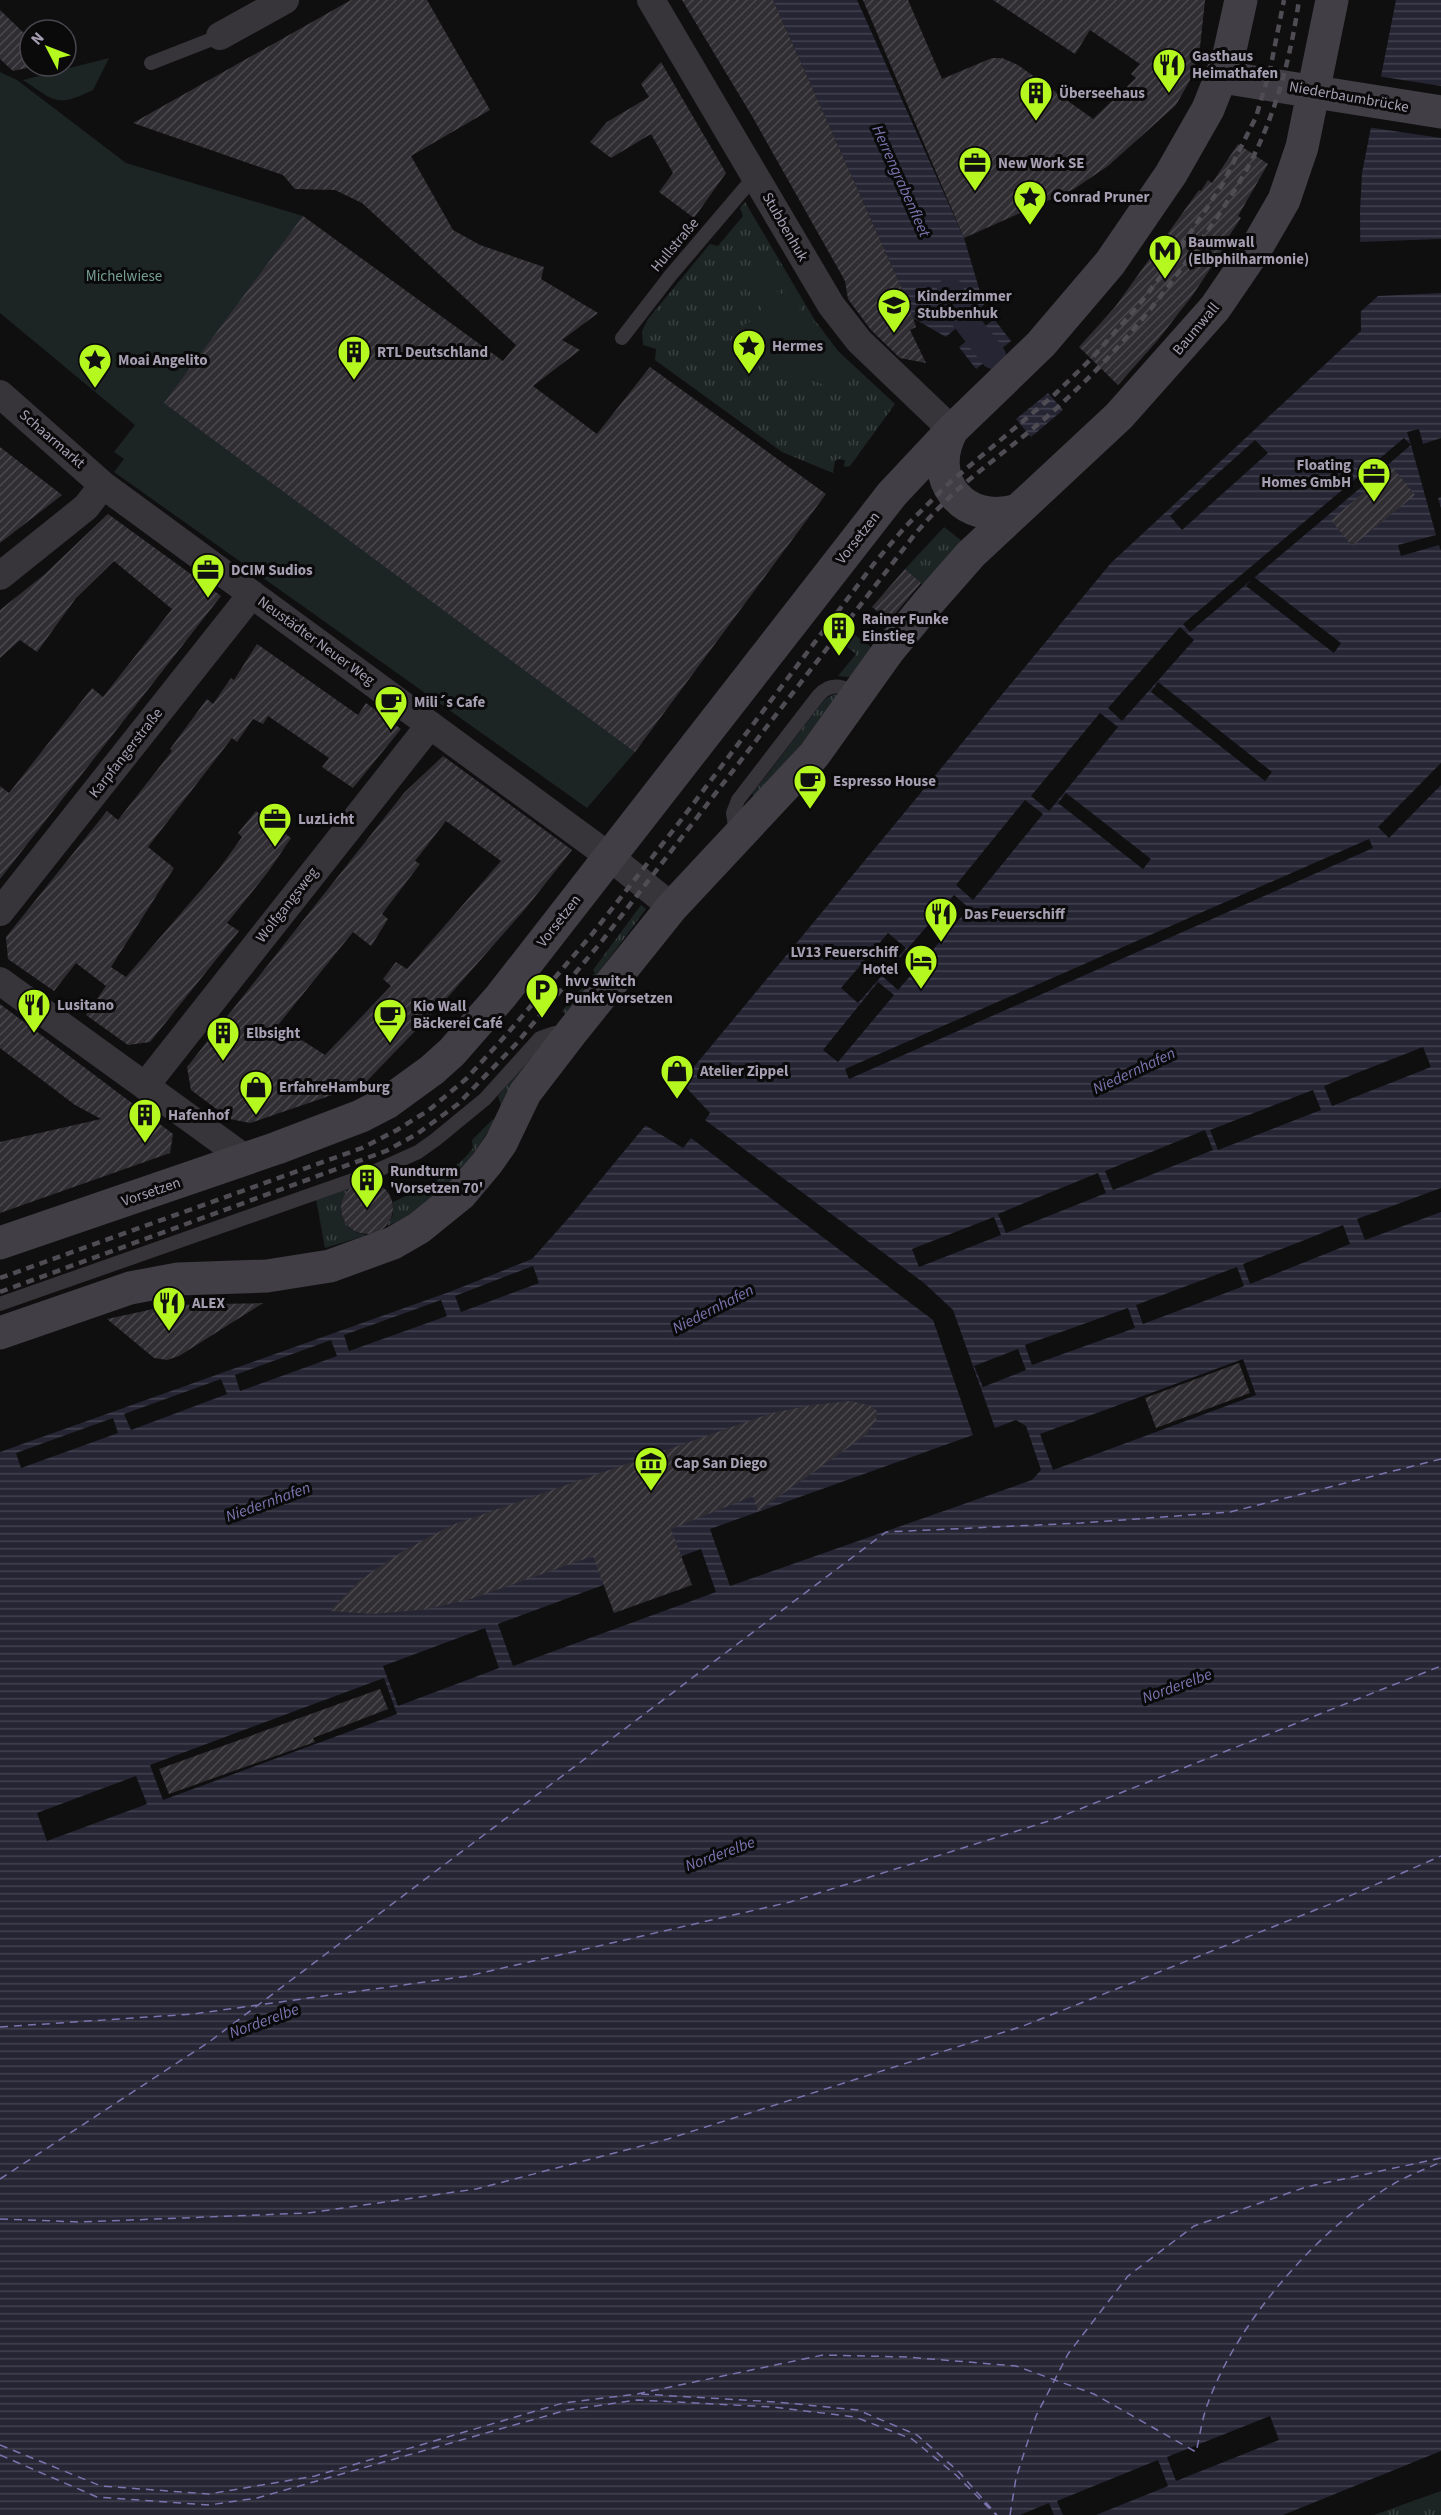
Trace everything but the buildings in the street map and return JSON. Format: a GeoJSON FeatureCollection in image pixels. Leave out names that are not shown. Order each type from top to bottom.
{"type":"FeatureCollection","features":[{"type":"Feature","properties":{"kind":"main road"},"geometry":{"type":"LineString","coordinates":[[1222,77],[1240,0]]}},
{"type":"Feature","properties":{"kind":"main road","name":"Baumwall"},"geometry":{"type":"LineString","coordinates":[[672,907],[814,755],[889,650],[971,554],[1119,416],[1215,308],[1272,223],[1284,200],[1295,169],[1315,93],[1332,0]]}},
{"type":"Feature","properties":{"kind":"main road","name":"Niederbaumbrücke"},"geometry":{"type":"LineString","coordinates":[[1222,77],[1441,112]]}},
{"type":"Feature","properties":{"kind":"main road","name":"Vorsetzen"},"geometry":{"type":"LineString","coordinates":[[0,1243],[246,1159],[361,1116],[388,1102],[432,1070],[466,1037],[501,996],[870,521],[910,473],[1022,363],[1078,302],[1140,220],[1190,143],[1222,77]]}},
{"type":"Feature","properties":{"kind":"main road"},"geometry":{"type":"LineString","coordinates":[[952,430],[946,440],[942,463],[948,485],[954,495],[962,503],[981,512],[1000,514],[1018,510]]}},
{"type":"Feature","properties":{"kind":"main road"},"geometry":{"type":"LineString","coordinates":[[0,1333],[130,1288],[178,1279],[267,1276],[313,1270],[369,1253],[419,1228],[461,1194],[487,1163],[501,1143],[525,1093],[672,907]]}},
{"type":"Feature","properties":{"kind":"street"},"geometry":{"type":"LineString","coordinates":[[220,36],[285,0]]}},
{"type":"Feature","properties":{"kind":"street","name":"Stubbenhuk"},"geometry":{"type":"LineString","coordinates":[[651,0],[814,279],[846,326],[952,430]]}},
{"type":"Feature","properties":{"kind":"street","name":"Schaarmarkt"},"geometry":{"type":"LineString","coordinates":[[0,394],[104,485]]}},
{"type":"Feature","properties":{"kind":"street"},"geometry":{"type":"LineString","coordinates":[[0,576],[86,507],[104,485]]}},
{"type":"Feature","properties":{"kind":"street","name":"Neustädter Neuer Weg"},"geometry":{"type":"LineString","coordinates":[[104,485],[610,857],[672,907]]}},
{"type":"Feature","properties":{"kind":"street","name":"Karpfangerstraße"},"geometry":{"type":"LineString","coordinates":[[0,912],[252,594]]}},
{"type":"Feature","properties":{"kind":"street","name":"Wolfgangsweg"},"geometry":{"type":"LineString","coordinates":[[145,1086],[430,725]]}},
{"type":"Feature","properties":{"kind":"street"},"geometry":{"type":"LineString","coordinates":[[0,981],[246,1159]]}},
{"type":"Feature","properties":{"kind":"lane"},"geometry":{"type":"LineString","coordinates":[[150,63],[220,36]]}},
{"type":"Feature","properties":{"kind":"lane","name":"Hullstraße"},"geometry":{"type":"LineString","coordinates":[[622,338],[670,276],[755,176]]}},
{"type":"Feature","properties":{"kind":"lane"},"geometry":{"type":"LineString","coordinates":[[0,1304],[367,1175],[417,1152],[456,1125],[485,1099],[540,1038],[554,1033],[571,1033]]}},
{"type":"Feature","properties":{"kind":"green space"},"geometry":{"type":"Polygon","coordinates":[[[109,58],[93,90],[71,99],[56,100],[23,80],[78,78],[78,66],[109,58]]]}},
{"type":"Feature","properties":{"kind":"green space","name":"Michelwiese"},"geometry":{"type":"Polygon","coordinates":[[[0,72],[17,80],[126,163],[303,216],[635,752],[587,808],[114,472],[124,459],[114,452],[135,425],[0,313],[0,72]]]}},
{"type":"Feature","properties":{"kind":"green space"},"geometry":{"type":"Polygon","coordinates":[[[745,202],[814,319],[838,351],[895,404],[850,466],[844,467],[845,460],[838,459],[835,461],[833,473],[782,452],[655,360],[656,349],[643,345],[642,331],[648,319],[710,244],[718,246],[743,216],[740,208],[745,202]]]}},
{"type":"Feature","properties":{"kind":"green space"},"geometry":{"type":"Polygon","coordinates":[[[763,273],[773,279],[776,291],[782,294],[790,288],[801,304],[799,313],[803,319],[811,319],[832,345],[830,355],[846,367],[851,380],[846,386],[834,387],[821,384],[807,377],[778,359],[744,332],[745,324],[757,319],[763,306],[761,301],[751,294],[748,286],[751,278],[763,273]]]}},
{"type":"Feature","properties":{"kind":"green space"},"geometry":{"type":"Polygon","coordinates":[[[944,527],[962,541],[923,585],[905,569],[944,527]]]}},
{"type":"Feature","properties":{"kind":"green space"},"geometry":{"type":"Polygon","coordinates":[[[852,633],[871,647],[850,677],[838,676],[856,654],[843,644],[852,633]]]}},
{"type":"Feature","properties":{"kind":"green space"},"geometry":{"type":"Polygon","coordinates":[[[834,694],[837,695],[804,741],[755,797],[752,794],[824,700],[834,694]]]}},
{"type":"Feature","properties":{"kind":"green space"},"geometry":{"type":"Polygon","coordinates":[[[641,905],[646,909],[567,1015],[562,1011],[595,973],[593,970],[641,905]]]}},
{"type":"Feature","properties":{"kind":"green space"},"geometry":{"type":"Polygon","coordinates":[[[537,1048],[501,1106],[498,1096],[537,1048]]]}},
{"type":"Feature","properties":{"kind":"green space"},"geometry":{"type":"Polygon","coordinates":[[[493,1119],[494,1121],[474,1153],[449,1182],[420,1208],[387,1226],[393,1215],[393,1202],[426,1186],[456,1166],[473,1148],[472,1140],[493,1119]]]}},
{"type":"Feature","properties":{"kind":"green space"},"geometry":{"type":"Polygon","coordinates":[[[348,1189],[342,1204],[343,1218],[352,1229],[367,1235],[325,1248],[316,1199],[348,1189]]]}},
{"type":"Feature","properties":{"kind":"green space"},"geometry":{"type":"Polygon","coordinates":[[[1441,2491],[1441,2515],[1374,2515],[1441,2491]]]}},
{"type":"Feature","properties":{"kind":"water"},"geometry":{"type":"Polygon","coordinates":[[[773,0],[857,0],[964,238],[984,305],[946,337],[913,318],[773,0]]]}},
{"type":"Feature","properties":{"kind":"water"},"geometry":{"type":"Polygon","coordinates":[[[1396,0],[1441,0],[1441,2451],[1283,2515],[0,2515],[0,1452],[452,1291],[532,1259],[573,1213],[1111,563],[1361,331],[1362,173],[1396,0]]]}},
{"type":"Feature","properties":{"kind":"water"},"geometry":{"type":"Polygon","coordinates":[[[994,319],[1011,341],[976,369],[959,347],[994,319]]]}},
{"type":"Feature","properties":{"kind":"water"},"geometry":{"type":"Polygon","coordinates":[[[1048,393],[1063,410],[1031,437],[1016,419],[1048,393]]]}},
{"type":"Feature","properties":{"kind":"pier"},"geometry":{"type":"Polygon","coordinates":[[[1377,76],[1441,86],[1441,138],[1367,127],[1377,76]]]}},
{"type":"Feature","properties":{"kind":"pier"},"geometry":{"type":"Polygon","coordinates":[[[1441,239],[1441,293],[1378,296],[1359,313],[1358,242],[1441,239]]]}},
{"type":"Feature","properties":{"kind":"pier"},"geometry":{"type":"Polygon","coordinates":[[[984,305],[986,308],[949,339],[946,337],[984,305]]]}},
{"type":"Feature","properties":{"kind":"pier"},"geometry":{"type":"Polygon","coordinates":[[[1419,429],[1423,444],[1441,438],[1441,497],[1438,498],[1441,508],[1441,551],[1439,545],[1401,556],[1398,545],[1436,535],[1407,432],[1419,429]]]}},
{"type":"Feature","properties":{"kind":"pier"},"geometry":{"type":"Polygon","coordinates":[[[1404,438],[1411,445],[1190,632],[1183,624],[1404,438]]]}},
{"type":"Feature","properties":{"kind":"pier"},"geometry":{"type":"Polygon","coordinates":[[[1255,440],[1268,453],[1182,530],[1170,516],[1255,440]]]}},
{"type":"Feature","properties":{"kind":"pier"},"geometry":{"type":"Polygon","coordinates":[[[1254,577],[1341,643],[1334,653],[1246,586],[1254,577]]]}},
{"type":"Feature","properties":{"kind":"pier"},"geometry":{"type":"Polygon","coordinates":[[[1180,627],[1194,640],[1122,721],[1108,708],[1180,627]]]}},
{"type":"Feature","properties":{"kind":"pier"},"geometry":{"type":"Polygon","coordinates":[[[1158,682],[1272,772],[1265,781],[1151,692],[1158,682]]]}},
{"type":"Feature","properties":{"kind":"pier"},"geometry":{"type":"Polygon","coordinates":[[[1100,713],[1118,727],[1049,811],[1031,796],[1100,713]]]}},
{"type":"Feature","properties":{"kind":"pier"},"geometry":{"type":"Polygon","coordinates":[[[1441,763],[1441,785],[1389,838],[1378,827],[1441,763]]]}},
{"type":"Feature","properties":{"kind":"pier"},"geometry":{"type":"Polygon","coordinates":[[[1066,793],[1151,859],[1143,869],[1058,803],[1066,793]]]}},
{"type":"Feature","properties":{"kind":"pier"},"geometry":{"type":"Polygon","coordinates":[[[1025,800],[1043,814],[973,900],[956,885],[1025,800]]]}},
{"type":"Feature","properties":{"kind":"pier"},"geometry":{"type":"Polygon","coordinates":[[[1369,839],[1373,848],[849,1079],[845,1069],[1369,839]]]}},
{"type":"Feature","properties":{"kind":"pier"},"geometry":{"type":"Polygon","coordinates":[[[954,895],[969,908],[898,990],[883,977],[954,895]]]}},
{"type":"Feature","properties":{"kind":"pier"},"geometry":{"type":"Polygon","coordinates":[[[888,933],[906,948],[858,1003],[841,988],[888,933]]]}},
{"type":"Feature","properties":{"kind":"pier"},"geometry":{"type":"Polygon","coordinates":[[[878,982],[894,995],[838,1062],[823,1050],[878,982]]]}},
{"type":"Feature","properties":{"kind":"pier"},"geometry":{"type":"Polygon","coordinates":[[[1423,1047],[1431,1067],[1332,1106],[1324,1086],[1423,1047]]]}},
{"type":"Feature","properties":{"kind":"pier"},"geometry":{"type":"Polygon","coordinates":[[[681,1082],[710,1113],[705,1120],[924,1283],[953,1310],[995,1428],[1016,1420],[1026,1426],[1041,1470],[1032,1480],[730,1586],[710,1529],[973,1435],[933,1320],[691,1138],[683,1148],[645,1125],[681,1082]]]}},
{"type":"Feature","properties":{"kind":"pier"},"geometry":{"type":"Polygon","coordinates":[[[1313,1090],[1321,1110],[1218,1150],[1210,1130],[1313,1090]]]}},
{"type":"Feature","properties":{"kind":"pier"},"geometry":{"type":"Polygon","coordinates":[[[1205,1130],[1213,1150],[1113,1190],[1105,1171],[1205,1130]]]}},
{"type":"Feature","properties":{"kind":"pier"},"geometry":{"type":"Polygon","coordinates":[[[1098,1173],[1106,1193],[1006,1233],[998,1214],[1098,1173]]]}},
{"type":"Feature","properties":{"kind":"pier"},"geometry":{"type":"Polygon","coordinates":[[[1441,1188],[1441,1212],[1365,1240],[1357,1219],[1441,1188]]]}},
{"type":"Feature","properties":{"kind":"pier"},"geometry":{"type":"Polygon","coordinates":[[[994,1217],[1001,1235],[919,1267],[912,1249],[994,1217]]]}},
{"type":"Feature","properties":{"kind":"pier"},"geometry":{"type":"Polygon","coordinates":[[[1343,1225],[1350,1244],[1250,1284],[1243,1264],[1343,1225]]]}},
{"type":"Feature","properties":{"kind":"pier"},"geometry":{"type":"Polygon","coordinates":[[[533,1266],[539,1283],[461,1312],[455,1296],[533,1266]]]}},
{"type":"Feature","properties":{"kind":"pier"},"geometry":{"type":"Polygon","coordinates":[[[1237,1267],[1244,1286],[1143,1324],[1136,1305],[1237,1267]]]}},
{"type":"Feature","properties":{"kind":"pier"},"geometry":{"type":"Polygon","coordinates":[[[441,1300],[447,1316],[349,1351],[344,1335],[441,1300]]]}},
{"type":"Feature","properties":{"kind":"pier"},"geometry":{"type":"Polygon","coordinates":[[[1128,1308],[1135,1328],[1032,1365],[1025,1345],[1128,1308]]]}},
{"type":"Feature","properties":{"kind":"pier"},"geometry":{"type":"Polygon","coordinates":[[[331,1340],[337,1356],[240,1391],[235,1375],[331,1340]]]}},
{"type":"Feature","properties":{"kind":"pier"},"geometry":{"type":"Polygon","coordinates":[[[1018,1349],[1026,1370],[983,1387],[974,1366],[1018,1349]]]}},
{"type":"Feature","properties":{"kind":"pier"},"geometry":{"type":"Polygon","coordinates":[[[1243,1359],[1256,1395],[1053,1470],[1040,1434],[1243,1359]]]}},
{"type":"Feature","properties":{"kind":"pier"},"geometry":{"type":"Polygon","coordinates":[[[221,1379],[227,1394],[131,1430],[124,1414],[221,1379]]]}},
{"type":"Feature","properties":{"kind":"pier"},"geometry":{"type":"Polygon","coordinates":[[[113,1418],[118,1433],[21,1468],[16,1453],[113,1418]]]}},
{"type":"Feature","properties":{"kind":"pier"},"geometry":{"type":"Polygon","coordinates":[[[701,1549],[716,1592],[513,1666],[498,1624],[701,1549]]]}},
{"type":"Feature","properties":{"kind":"pier"},"geometry":{"type":"Polygon","coordinates":[[[485,1628],[499,1668],[398,1706],[383,1666],[485,1628]]]}},
{"type":"Feature","properties":{"kind":"pier"},"geometry":{"type":"Polygon","coordinates":[[[384,1678],[397,1714],[163,1800],[150,1765],[384,1678]]]}},
{"type":"Feature","properties":{"kind":"pier"},"geometry":{"type":"Polygon","coordinates":[[[136,1776],[147,1804],[47,1841],[37,1813],[136,1776]]]}},
{"type":"Feature","properties":{"kind":"pier"},"geometry":{"type":"Polygon","coordinates":[[[1270,2416],[1279,2440],[1176,2481],[1167,2457],[1270,2416]]]}},
{"type":"Feature","properties":{"kind":"pier"},"geometry":{"type":"Polygon","coordinates":[[[1158,2460],[1168,2486],[1096,2515],[1063,2515],[1057,2501],[1158,2460]]]}},
{"type":"Feature","properties":{"kind":"pier"},"geometry":{"type":"Polygon","coordinates":[[[1049,2503],[1054,2515],[1020,2515],[1049,2503]]]}},
{"type":"Feature","properties":{"kind":"waterway","name":"Herrengrabenfleet"},"geometry":{"type":"LineString","coordinates":[[950,290],[962,316],[993,356]]}},
{"type":"Feature","properties":{"kind":"ferry route"},"geometry":{"type":"LineString","coordinates":[[0,2179],[209,2042],[886,1532],[1081,1523],[1230,1512],[1441,1459]]}},
{"type":"Feature","properties":{"kind":"ferry route"},"geometry":{"type":"LineString","coordinates":[[0,2027],[193,2014],[468,1976],[790,1902],[1052,1820],[1441,1666]]}},
{"type":"Feature","properties":{"kind":"ferry route"},"geometry":{"type":"LineString","coordinates":[[0,2219],[80,2222],[308,2213],[476,2189],[668,2139],[1023,2026],[1338,1901],[1441,1856]]}},
{"type":"Feature","properties":{"kind":"ferry route"},"geometry":{"type":"LineString","coordinates":[[1010,2515],[1016,2478],[1036,2416],[1068,2354],[1128,2276],[1194,2226],[1306,2187],[1441,2158]]}},
{"type":"Feature","properties":{"kind":"ferry route"},"geometry":{"type":"LineString","coordinates":[[0,2445],[101,2486],[209,2494],[315,2476],[563,2403],[637,2394],[823,2355],[907,2357],[1016,2366],[1094,2394],[1196,2452],[1206,2409],[1222,2372],[1239,2340],[1285,2278],[1338,2224],[1367,2202],[1400,2180],[1441,2162]]}},
{"type":"Feature","properties":{"kind":"ferry route"},"geometry":{"type":"LineString","coordinates":[[641,2394],[776,2402],[858,2410],[917,2435],[959,2472],[997,2515]]}},
{"type":"Feature","properties":{"kind":"ferry route"},"geometry":{"type":"LineString","coordinates":[[0,2455],[97,2497],[209,2505],[257,2498],[567,2410],[637,2400],[773,2407],[855,2417],[912,2439],[956,2475],[996,2515]]}},
{"type":"Feature","properties":{"kind":"railway"},"geometry":{"type":"LineString","coordinates":[[0,1278],[362,1148],[429,1110],[466,1079],[593,933],[876,561],[906,526],[948,484],[1053,396],[1091,359],[1138,306],[1165,271],[1222,185],[1256,117],[1270,70],[1284,0]]}},
{"type":"Feature","properties":{"kind":"railway"},"geometry":{"type":"LineString","coordinates":[[0,1292],[386,1151],[417,1134],[458,1104],[516,1044],[602,941],[915,534],[956,491],[1081,385],[1118,347],[1169,286],[1232,195],[1259,146],[1281,84],[1292,42],[1299,0]]}},
{"type":"Feature","properties":{"kind":"place","name":"Gasthaus Heimathafen"},"geometry":{"type":"Point","coordinates":[1169,94]}},
{"type":"Feature","properties":{"kind":"place","name":"Überseehaus"},"geometry":{"type":"Point","coordinates":[1036,122]}},
{"type":"Feature","properties":{"kind":"place","name":"New Work SE"},"geometry":{"type":"Point","coordinates":[975,192]}},
{"type":"Feature","properties":{"kind":"place","name":"Conrad Pruner"},"geometry":{"type":"Point","coordinates":[1030,226]}},
{"type":"Feature","properties":{"kind":"place","name":"Baumwall (Elbphilharmonie)"},"geometry":{"type":"Point","coordinates":[1165,280]}},
{"type":"Feature","properties":{"kind":"place","name":"Kinderzimmer Stubbenhuk"},"geometry":{"type":"Point","coordinates":[894,334]}},
{"type":"Feature","properties":{"kind":"place","name":"Hermes"},"geometry":{"type":"Point","coordinates":[749,375]}},
{"type":"Feature","properties":{"kind":"place","name":"RTL Deutschland"},"geometry":{"type":"Point","coordinates":[354,381]}},
{"type":"Feature","properties":{"kind":"place","name":"Moai Angelito"},"geometry":{"type":"Point","coordinates":[95,389]}},
{"type":"Feature","properties":{"kind":"place","name":"Floating Homes GmbH"},"geometry":{"type":"Point","coordinates":[1374,503]}},
{"type":"Feature","properties":{"kind":"place","name":"DCIM Sudios"},"geometry":{"type":"Point","coordinates":[208,599]}},
{"type":"Feature","properties":{"kind":"place","name":"Rainer Funke Einstieg"},"geometry":{"type":"Point","coordinates":[839,657]}},
{"type":"Feature","properties":{"kind":"place","name":"Mili´s Cafe"},"geometry":{"type":"Point","coordinates":[391,731]}},
{"type":"Feature","properties":{"kind":"place","name":"Espresso House"},"geometry":{"type":"Point","coordinates":[810,810]}},
{"type":"Feature","properties":{"kind":"place","name":"LuzLicht"},"geometry":{"type":"Point","coordinates":[275,848]}},
{"type":"Feature","properties":{"kind":"place","name":"Das Feuerschiff"},"geometry":{"type":"Point","coordinates":[941,943]}},
{"type":"Feature","properties":{"kind":"place","name":"LV13 Feuerschiff Hotel"},"geometry":{"type":"Point","coordinates":[921,990]}},
{"type":"Feature","properties":{"kind":"place","name":"hvv switch Punkt Vorsetzen"},"geometry":{"type":"Point","coordinates":[542,1019]}},
{"type":"Feature","properties":{"kind":"place","name":"Lusitano"},"geometry":{"type":"Point","coordinates":[34,1034]}},
{"type":"Feature","properties":{"kind":"place","name":"Kio Wall Bäckerei Café"},"geometry":{"type":"Point","coordinates":[390,1044]}},
{"type":"Feature","properties":{"kind":"place","name":"Elbsight"},"geometry":{"type":"Point","coordinates":[223,1062]}},
{"type":"Feature","properties":{"kind":"place","name":"Atelier Zippel"},"geometry":{"type":"Point","coordinates":[677,1100]}},
{"type":"Feature","properties":{"kind":"place","name":"ErfahreHamburg"},"geometry":{"type":"Point","coordinates":[256,1116]}},
{"type":"Feature","properties":{"kind":"place","name":"Hafenhof"},"geometry":{"type":"Point","coordinates":[145,1144]}},
{"type":"Feature","properties":{"kind":"place","name":"Rundturm 'Vorsetzen 70'"},"geometry":{"type":"Point","coordinates":[367,1209]}},
{"type":"Feature","properties":{"kind":"place","name":"ALEX"},"geometry":{"type":"Point","coordinates":[169,1332]}},
{"type":"Feature","properties":{"kind":"place","name":"Cap San Diego"},"geometry":{"type":"Point","coordinates":[651,1492]}},
{"type":"Feature","properties":{"kind":"water label","name":"Niedernhafen"},"geometry":{"type":"Point","coordinates":[1134,1071]}},
{"type":"Feature","properties":{"kind":"water label","name":"Niedernhafen"},"geometry":{"type":"Point","coordinates":[713,1309]}},
{"type":"Feature","properties":{"kind":"water label","name":"Niedernhafen"},"geometry":{"type":"Point","coordinates":[268,1502]}},
{"type":"Feature","properties":{"kind":"water label","name":"Norderelbe"},"geometry":{"type":"Point","coordinates":[1177,1686]}},
{"type":"Feature","properties":{"kind":"water label","name":"Norderelbe"},"geometry":{"type":"Point","coordinates":[720,1854]}},
{"type":"Feature","properties":{"kind":"water label","name":"Norderelbe"},"geometry":{"type":"Point","coordinates":[264,2021]}}]}
